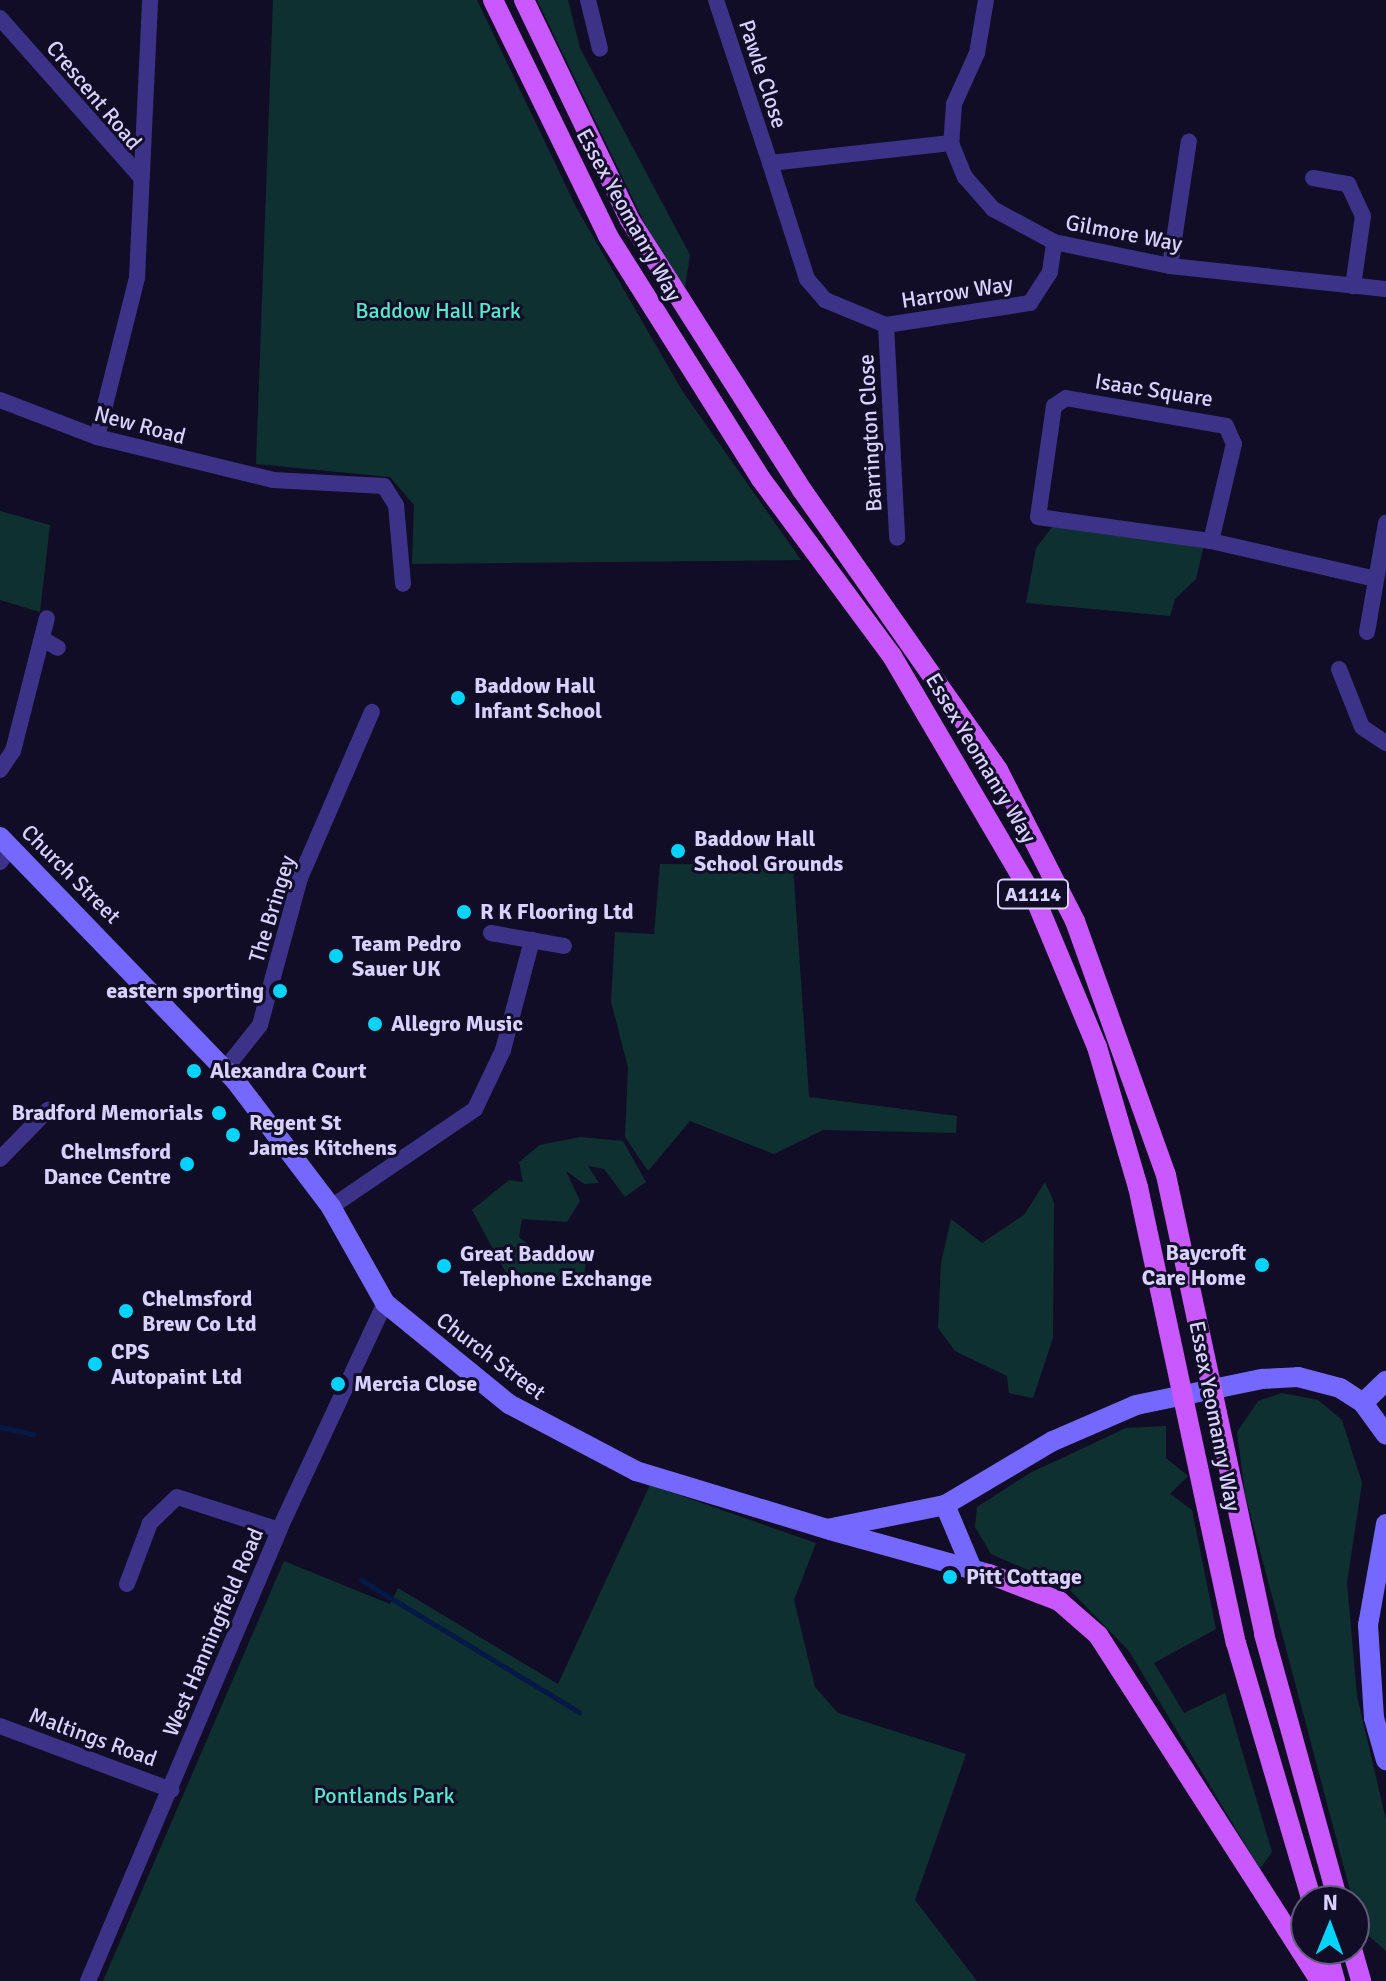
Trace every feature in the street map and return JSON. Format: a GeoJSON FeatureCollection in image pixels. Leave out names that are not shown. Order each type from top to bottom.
{"type":"FeatureCollection","features":[{"type":"Feature","properties":{"kind":"main road","name":"Essex Yeomanry Way"},"geometry":{"type":"LineString","coordinates":[[493,0],[608,236],[761,479],[892,656],[1037,903],[1097,1047],[1138,1187],[1236,1643],[1307,1885]]}},
{"type":"Feature","properties":{"kind":"main road","name":"Essex Yeomanry Way"},"geometry":{"type":"LineString","coordinates":[[524,0],[630,220],[802,490],[998,770],[1075,921],[1166,1175],[1264,1634],[1334,1885]]}},
{"type":"Feature","properties":{"kind":"main road"},"geometry":{"type":"LineString","coordinates":[[981,1572],[1059,1601],[1098,1635],[1320,1981]]}},
{"type":"Feature","properties":{"kind":"street"},"geometry":{"type":"LineString","coordinates":[[140,176],[150,0]]}},
{"type":"Feature","properties":{"kind":"street"},"geometry":{"type":"LineString","coordinates":[[588,0],[600,49]]}},
{"type":"Feature","properties":{"kind":"street","name":"Pawle Close"},"geometry":{"type":"LineString","coordinates":[[716,0],[770,163]]}},
{"type":"Feature","properties":{"kind":"street","name":"Gilmore Way"},"geometry":{"type":"LineString","coordinates":[[986,0],[977,53],[954,104],[951,143],[965,177],[993,209],[1054,242],[1170,266],[1386,289]]}},
{"type":"Feature","properties":{"kind":"street","name":"Crescent Road"},"geometry":{"type":"LineString","coordinates":[[0,18],[140,176],[132,308],[97,437]]}},
{"type":"Feature","properties":{"kind":"street"},"geometry":{"type":"LineString","coordinates":[[770,163],[951,143]]}},
{"type":"Feature","properties":{"kind":"street"},"geometry":{"type":"LineString","coordinates":[[1170,266],[1182,150]]}},
{"type":"Feature","properties":{"kind":"street","name":"Harrow Way"},"geometry":{"type":"LineString","coordinates":[[770,163],[807,279],[825,300],[886,325],[1030,303],[1050,272],[1054,242]]}},
{"type":"Feature","properties":{"kind":"street"},"geometry":{"type":"LineString","coordinates":[[1313,178],[1348,184],[1363,216],[1353,286]]}},
{"type":"Feature","properties":{"kind":"street","name":"Barrington Close"},"geometry":{"type":"LineString","coordinates":[[886,325],[897,538]]}},
{"type":"Feature","properties":{"kind":"street","name":"Isaac Square"},"geometry":{"type":"LineString","coordinates":[[1211,541],[1234,444],[1226,426],[1066,398],[1054,406],[1038,517],[1211,541],[1371,578]]}},
{"type":"Feature","properties":{"kind":"street","name":"New Road"},"geometry":{"type":"LineString","coordinates":[[0,400],[97,437],[273,480],[384,486],[396,505],[403,584]]}},
{"type":"Feature","properties":{"kind":"street"},"geometry":{"type":"LineString","coordinates":[[1367,632],[1371,578],[1386,523]]}},
{"type":"Feature","properties":{"kind":"street"},"geometry":{"type":"LineString","coordinates":[[0,770],[13,751],[47,618]]}},
{"type":"Feature","properties":{"kind":"street"},"geometry":{"type":"LineString","coordinates":[[42,639],[58,648]]}},
{"type":"Feature","properties":{"kind":"street"},"geometry":{"type":"LineString","coordinates":[[1339,669],[1362,727],[1386,743]]}},
{"type":"Feature","properties":{"kind":"street","name":"The Bringey"},"geometry":{"type":"LineString","coordinates":[[225,1069],[260,1025],[300,878],[372,712]]}},
{"type":"Feature","properties":{"kind":"street","name":"Church Street"},"geometry":{"type":"LineString","coordinates":[[3,849],[225,1069],[331,1207],[385,1303],[509,1404],[585,1447],[690,1491],[827,1529],[945,1505],[1053,1441],[1136,1405],[1262,1379],[1320,1380],[1363,1403]]}},
{"type":"Feature","properties":{"kind":"street"},"geometry":{"type":"LineString","coordinates":[[491,933],[564,946]]}},
{"type":"Feature","properties":{"kind":"street"},"geometry":{"type":"LineString","coordinates":[[331,1207],[470,1105],[503,1050],[532,940]]}},
{"type":"Feature","properties":{"kind":"street"},"geometry":{"type":"LineString","coordinates":[[0,1159],[48,1110]]}},
{"type":"Feature","properties":{"kind":"street","name":"West Hanningfield Road"},"geometry":{"type":"LineString","coordinates":[[88,1981],[279,1530],[385,1303]]}},
{"type":"Feature","properties":{"kind":"street"},"geometry":{"type":"LineString","coordinates":[[1386,1381],[1363,1403],[1386,1435]]}},
{"type":"Feature","properties":{"kind":"street"},"geometry":{"type":"LineString","coordinates":[[127,1584],[154,1515],[177,1497],[279,1530]]}},
{"type":"Feature","properties":{"kind":"street"},"geometry":{"type":"LineString","coordinates":[[945,1505],[981,1572]]}},
{"type":"Feature","properties":{"kind":"street"},"geometry":{"type":"LineString","coordinates":[[1386,1524],[1368,1625],[1374,1718],[1386,1760]]}},
{"type":"Feature","properties":{"kind":"street"},"geometry":{"type":"LineString","coordinates":[[827,1529],[981,1572]]}},
{"type":"Feature","properties":{"kind":"street","name":"Maltings Road"},"geometry":{"type":"LineString","coordinates":[[0,1726],[171,1790]]}},
{"type":"Feature","properties":{"kind":"green space","name":"Baddow Hall Park"},"geometry":{"type":"Polygon","coordinates":[[[273,0],[477,0],[576,207],[683,392],[801,560],[412,564],[414,505],[390,477],[256,464],[273,0]]]}},
{"type":"Feature","properties":{"kind":"green space"},"geometry":{"type":"Polygon","coordinates":[[[537,0],[568,0],[580,48],[690,255],[685,287],[657,249],[537,0]]]}},
{"type":"Feature","properties":{"kind":"green space"},"geometry":{"type":"Polygon","coordinates":[[[0,511],[50,525],[40,612],[0,600],[0,511]]]}},
{"type":"Feature","properties":{"kind":"green space"},"geometry":{"type":"Polygon","coordinates":[[[1056,522],[1204,545],[1196,579],[1175,599],[1170,616],[1026,603],[1036,548],[1056,522]]]}},
{"type":"Feature","properties":{"kind":"green space"},"geometry":{"type":"Polygon","coordinates":[[[660,864],[793,865],[809,1097],[957,1116],[956,1133],[823,1130],[774,1154],[690,1121],[648,1171],[625,1137],[628,1067],[611,1002],[615,932],[654,934],[660,864]]]}},
{"type":"Feature","properties":{"kind":"green space"},"geometry":{"type":"Polygon","coordinates":[[[580,1137],[623,1141],[646,1182],[625,1197],[604,1169],[588,1166],[599,1183],[584,1184],[566,1171],[580,1201],[567,1222],[522,1219],[519,1237],[540,1254],[588,1253],[583,1280],[543,1283],[506,1273],[472,1210],[509,1180],[523,1182],[519,1162],[540,1145],[580,1137]]]}},
{"type":"Feature","properties":{"kind":"green space"},"geometry":{"type":"Polygon","coordinates":[[[1045,1182],[1054,1202],[1053,1338],[1033,1398],[1009,1393],[1007,1376],[955,1351],[938,1328],[941,1263],[951,1219],[982,1243],[1024,1215],[1045,1182]]]}},
{"type":"Feature","properties":{"kind":"green space"},"geometry":{"type":"Polygon","coordinates":[[[1282,1393],[1318,1400],[1342,1420],[1362,1483],[1347,1583],[1357,1696],[1386,1820],[1386,1951],[1370,1937],[1370,1885],[1349,1885],[1245,1494],[1237,1432],[1258,1401],[1282,1393]]]}},
{"type":"Feature","properties":{"kind":"green space"},"geometry":{"type":"Polygon","coordinates":[[[1166,1426],[1166,1458],[1188,1476],[1170,1494],[1192,1510],[1216,1629],[1154,1663],[1184,1713],[1225,1693],[1272,1852],[1260,1869],[1129,1651],[1067,1587],[991,1554],[975,1527],[977,1507],[1030,1473],[1126,1428],[1166,1426]]]}},
{"type":"Feature","properties":{"kind":"green space","name":"Pontlands Park"},"geometry":{"type":"Polygon","coordinates":[[[650,1485],[816,1543],[794,1600],[815,1687],[838,1713],[966,1754],[915,1900],[977,1981],[103,1981],[284,1561],[390,1604],[398,1588],[558,1684],[650,1485]]]}},
{"type":"Feature","properties":{"kind":"waterway"},"geometry":{"type":"LineString","coordinates":[[0,1427],[33,1434]]}},
{"type":"Feature","properties":{"kind":"waterway"},"geometry":{"type":"LineString","coordinates":[[361,1580],[579,1712]]}},
{"type":"Feature","properties":{"kind":"place","name":"Baddow Hall Infant School"},"geometry":{"type":"Point","coordinates":[458,698]}},
{"type":"Feature","properties":{"kind":"place","name":"Baddow Hall School Grounds"},"geometry":{"type":"Point","coordinates":[678,851]}},
{"type":"Feature","properties":{"kind":"place","name":"R K Flooring Ltd"},"geometry":{"type":"Point","coordinates":[464,912]}},
{"type":"Feature","properties":{"kind":"place","name":"Team Pedro Sauer UK"},"geometry":{"type":"Point","coordinates":[336,956]}},
{"type":"Feature","properties":{"kind":"place","name":"eastern sporting"},"geometry":{"type":"Point","coordinates":[280,991]}},
{"type":"Feature","properties":{"kind":"place","name":"Allegro Music"},"geometry":{"type":"Point","coordinates":[375,1024]}},
{"type":"Feature","properties":{"kind":"place","name":"Alexandra Court"},"geometry":{"type":"Point","coordinates":[194,1071]}},
{"type":"Feature","properties":{"kind":"place","name":"Bradford Memorials"},"geometry":{"type":"Point","coordinates":[219,1113]}},
{"type":"Feature","properties":{"kind":"place","name":"Regent St James Kitchens"},"geometry":{"type":"Point","coordinates":[233,1135]}},
{"type":"Feature","properties":{"kind":"place","name":"Chelmsford Dance Centre"},"geometry":{"type":"Point","coordinates":[187,1164]}},
{"type":"Feature","properties":{"kind":"place","name":"Baycroft Care Home"},"geometry":{"type":"Point","coordinates":[1262,1265]}},
{"type":"Feature","properties":{"kind":"place","name":"Great Baddow Telephone Exchange"},"geometry":{"type":"Point","coordinates":[444,1266]}},
{"type":"Feature","properties":{"kind":"place","name":"Chelmsford Brew Co Ltd"},"geometry":{"type":"Point","coordinates":[126,1311]}},
{"type":"Feature","properties":{"kind":"place","name":"CPS Autopaint Ltd"},"geometry":{"type":"Point","coordinates":[95,1364]}},
{"type":"Feature","properties":{"kind":"place","name":"Mercia Close"},"geometry":{"type":"Point","coordinates":[338,1384]}},
{"type":"Feature","properties":{"kind":"place","name":"Pitt Cottage"},"geometry":{"type":"Point","coordinates":[950,1577]}}]}
